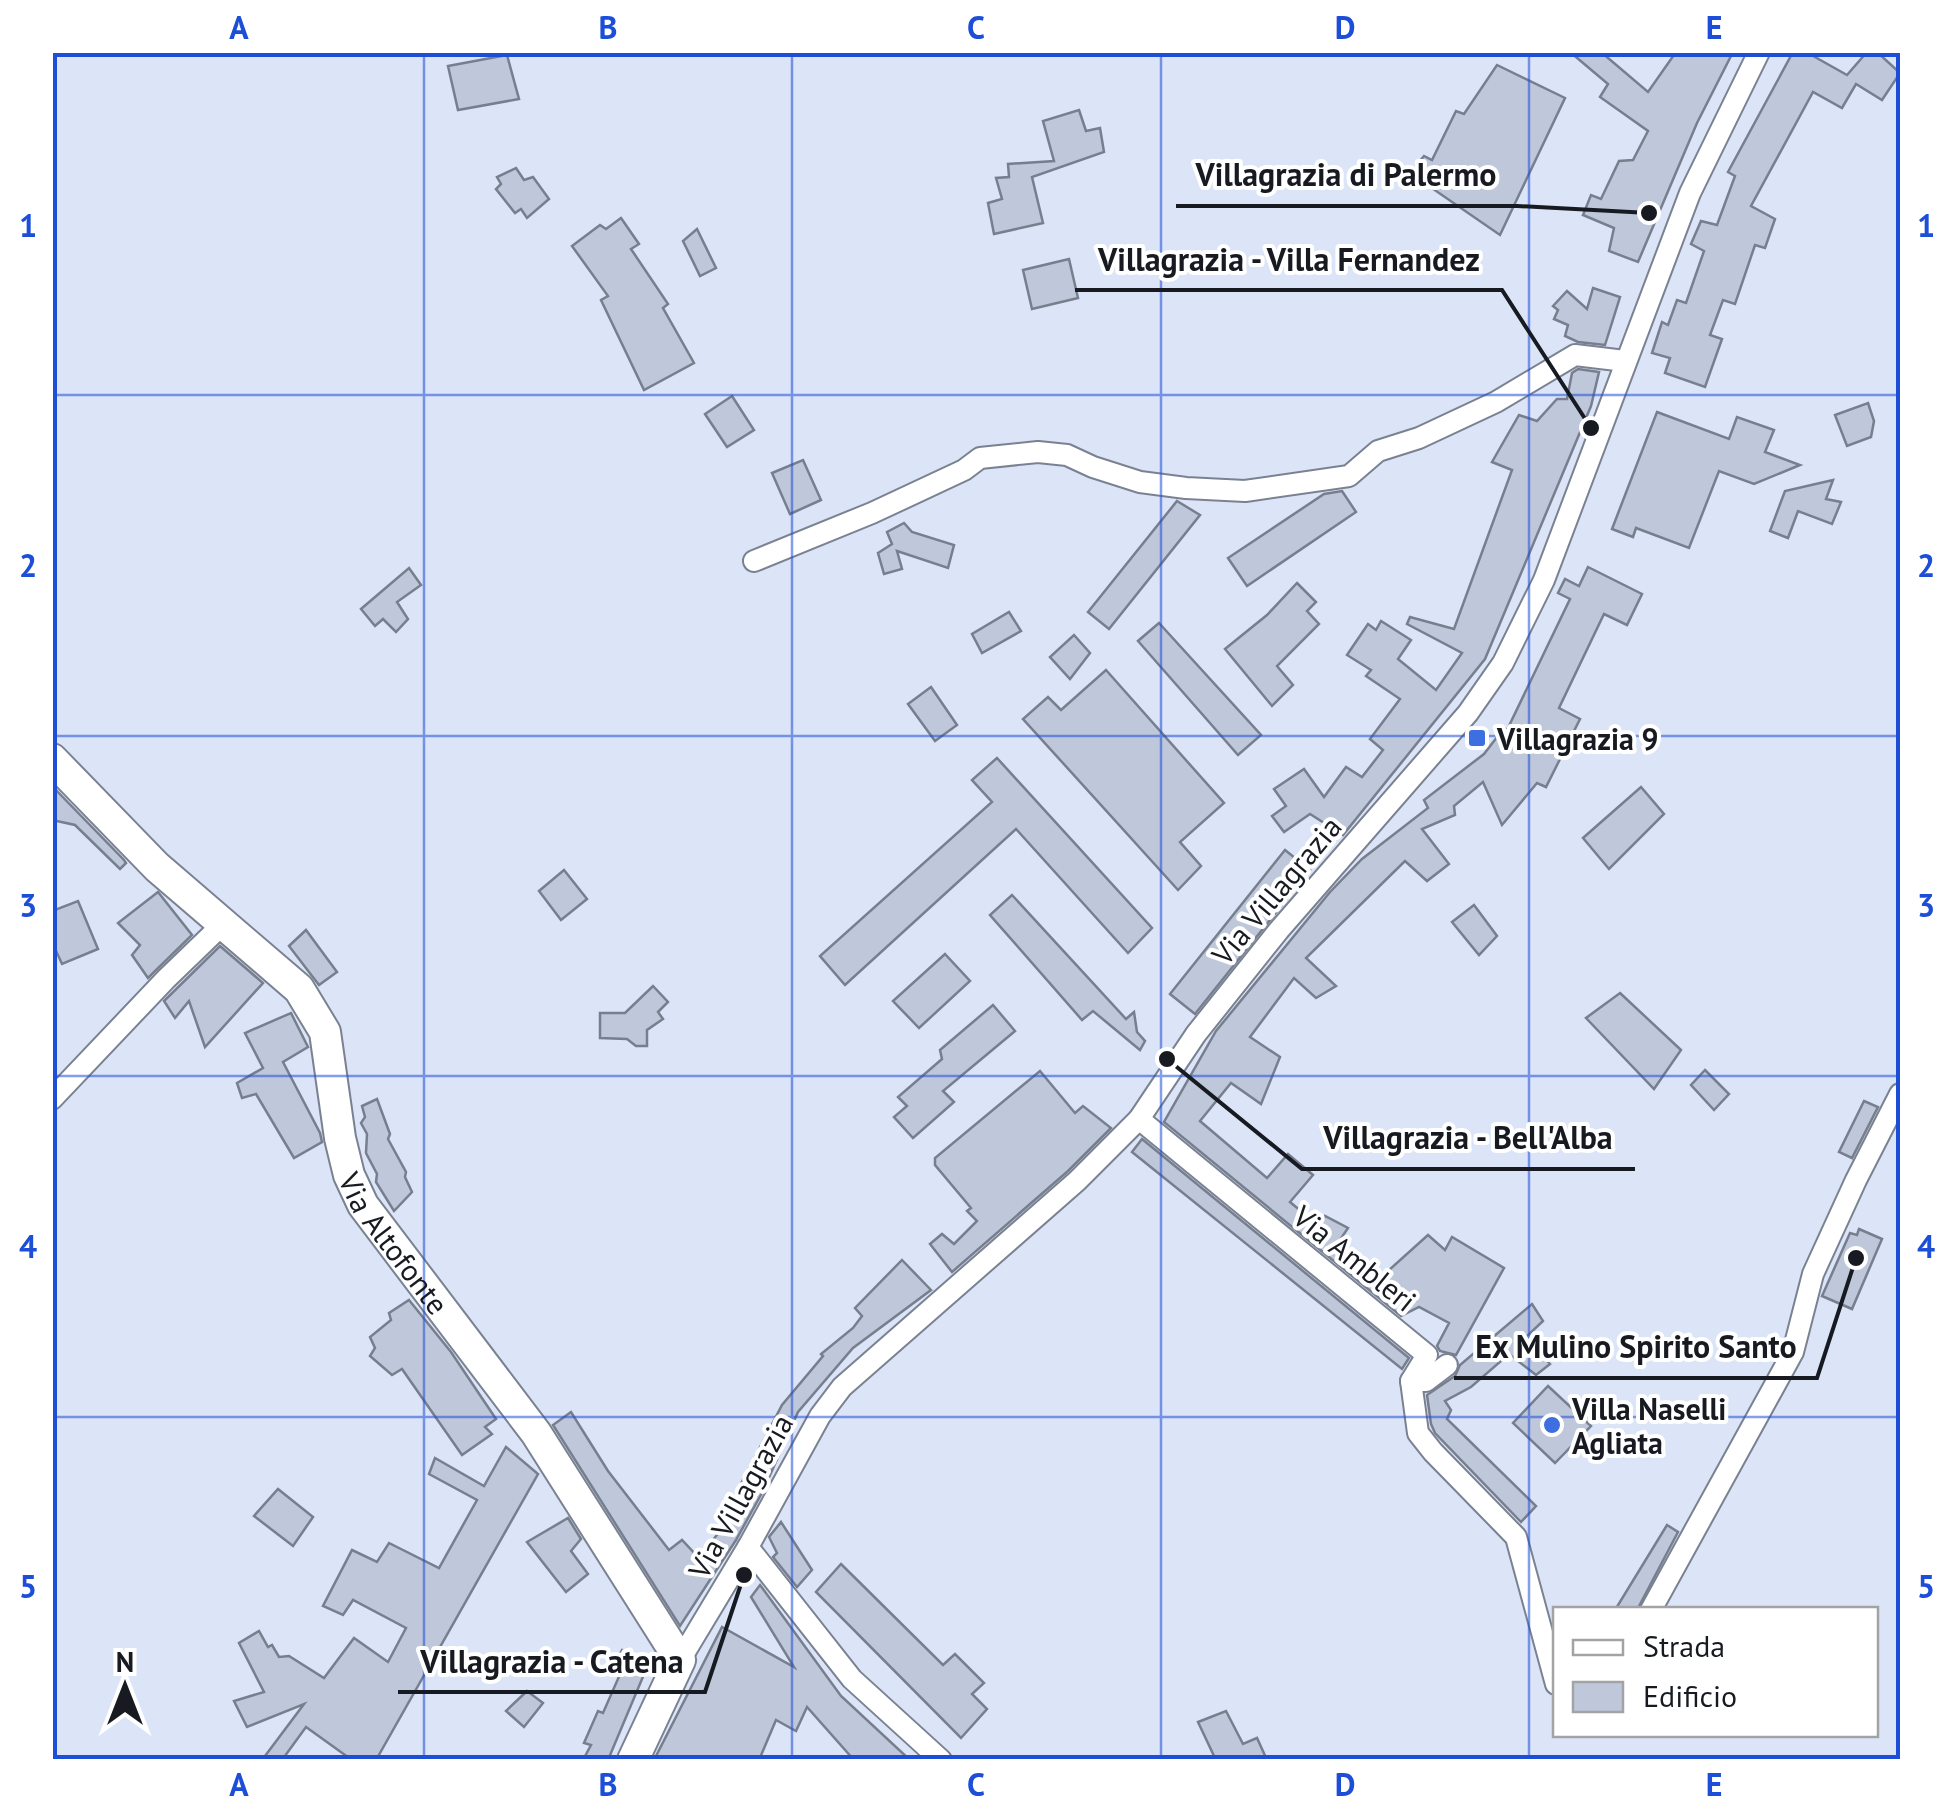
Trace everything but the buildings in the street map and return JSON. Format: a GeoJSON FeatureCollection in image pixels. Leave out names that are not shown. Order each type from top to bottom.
{"type":"FeatureCollection","features":[{"type":"Feature","properties":{"kind":"main road","name":"Via Altofonte"},"geometry":{"type":"LineString","coordinates":[[52,759],[117,828],[299,989],[325,1032],[340,1138],[349,1175],[363,1206],[536,1433],[680,1660]]}},
{"type":"Feature","properties":{"kind":"main road"},"geometry":{"type":"LineString","coordinates":[[633,1760],[680,1660]]}},
{"type":"Feature","properties":{"kind":"street","name":"Via Villagrazia"},"geometry":{"type":"LineString","coordinates":[[680,1660],[820,1416],[842,1387],[1077,1181],[1139,1119],[1196,1034],[1279,930],[1468,713],[1503,663],[1544,580],[1690,193],[1759,52]]}},
{"type":"Feature","properties":{"kind":"street"},"geometry":{"type":"LineString","coordinates":[[754,562],[887,506],[964,470],[980,458],[1038,452],[1067,455],[1093,468],[1140,482],[1245,491],[1348,476],[1378,450],[1419,438],[1496,402],[1575,355],[1625,361]]}},
{"type":"Feature","properties":{"kind":"street"},"geometry":{"type":"LineString","coordinates":[[52,1099],[223,924]]}},
{"type":"Feature","properties":{"kind":"street"},"geometry":{"type":"LineString","coordinates":[[1653,1607],[1793,1352],[1813,1274],[1900,1094]]}},
{"type":"Feature","properties":{"kind":"street","name":"Via Ambleri"},"geometry":{"type":"LineString","coordinates":[[1139,1119],[1427,1355],[1411,1381],[1418,1433],[1516,1537],[1553,1673]]}},
{"type":"Feature","properties":{"kind":"street"},"geometry":{"type":"LineString","coordinates":[[1411,1381],[1426,1381],[1447,1365]]}},
{"type":"Feature","properties":{"kind":"street"},"geometry":{"type":"LineString","coordinates":[[748,1547],[852,1679],[940,1760]]}},
{"type":"Feature","properties":{"kind":"place","name":"Villagrazia di Palermo"},"geometry":{"type":"Point","coordinates":[1649,213]}},
{"type":"Feature","properties":{"kind":"place","name":"Villagrazia - Villa Fernandez"},"geometry":{"type":"Point","coordinates":[1591,428]}},
{"type":"Feature","properties":{"kind":"place","name":"Villagrazia 9"},"geometry":{"type":"Point","coordinates":[1477,738]}},
{"type":"Feature","properties":{"kind":"place","name":"Villagrazia - Bell'Alba"},"geometry":{"type":"Point","coordinates":[1167,1059]}},
{"type":"Feature","properties":{"kind":"place","name":"Ex Mulino Spirito Santo"},"geometry":{"type":"Point","coordinates":[1856,1258]}},
{"type":"Feature","properties":{"kind":"place","name":"Villa Naselli Agliata"},"geometry":{"type":"Point","coordinates":[1552,1425]}},
{"type":"Feature","properties":{"kind":"place","name":"Villagrazia - Catena"},"geometry":{"type":"Point","coordinates":[744,1575]}}]}
